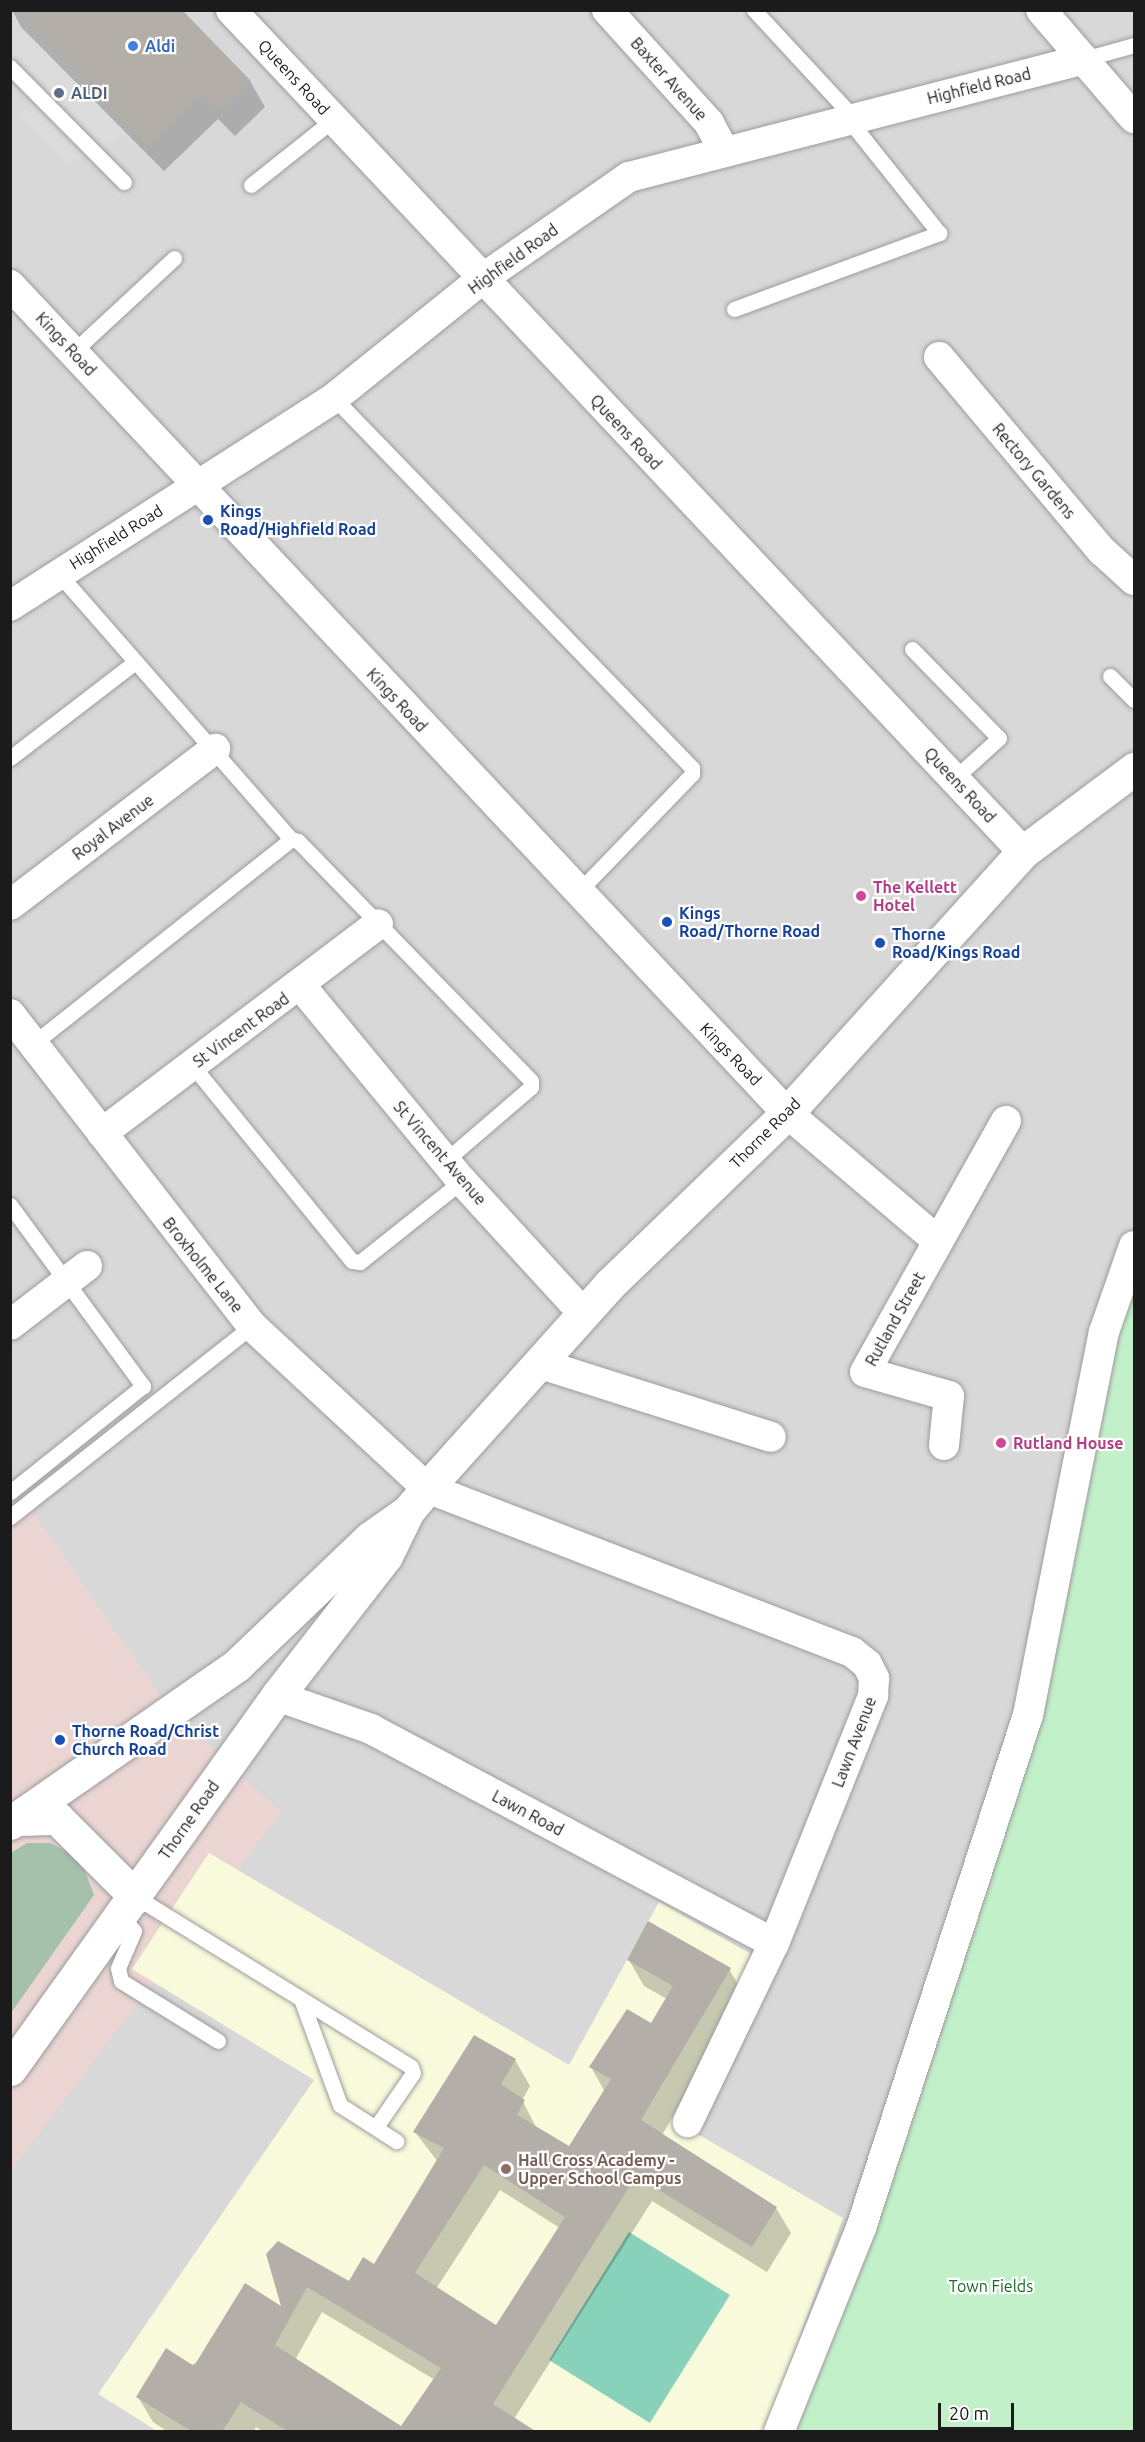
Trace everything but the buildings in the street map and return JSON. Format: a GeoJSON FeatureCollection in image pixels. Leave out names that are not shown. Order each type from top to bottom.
{"type":"FeatureCollection","features":[{"type":"Feature","properties":{"kind":"street","name":"Queens Road"},"geometry":{"type":"LineString","coordinates":[[231,10],[1023,852]]}},
{"type":"Feature","properties":{"kind":"street","name":"Baxter Avenue"},"geometry":{"type":"LineString","coordinates":[[607,10],[709,123],[724,151]]}},
{"type":"Feature","properties":{"kind":"street"},"geometry":{"type":"LineString","coordinates":[[1041,10],[1134,118]]}},
{"type":"Feature","properties":{"kind":"street","name":"Highfield Road"},"geometry":{"type":"LineString","coordinates":[[10,606],[58,573],[198,487],[334,398],[483,279],[629,177],[1084,59]]}},
{"type":"Feature","properties":{"kind":"street","name":"Kings Road"},"geometry":{"type":"LineString","coordinates":[[10,285],[577,893],[787,1113]]}},
{"type":"Feature","properties":{"kind":"street","name":"Rectory Gardens"},"geometry":{"type":"LineString","coordinates":[[939,357],[1102,551],[1134,579]]}},
{"type":"Feature","properties":{"kind":"street","name":"Royal Avenue"},"geometry":{"type":"LineString","coordinates":[[10,906],[215,749]]}},
{"type":"Feature","properties":{"kind":"street","name":"Thorne Road"},"geometry":{"type":"LineString","coordinates":[[15,1821],[39,1799],[237,1665],[370,1538],[417,1500],[584,1314],[787,1113],[1023,852],[1134,769]]}},
{"type":"Feature","properties":{"kind":"street","name":"St Vincent Road"},"geometry":{"type":"LineString","coordinates":[[102,1132],[301,986],[378,924]]}},
{"type":"Feature","properties":{"kind":"street","name":"St Vincent Avenue"},"geometry":{"type":"LineString","coordinates":[[301,986],[453,1171],[584,1314]]}},
{"type":"Feature","properties":{"kind":"street","name":"Broxholme Lane"},"geometry":{"type":"LineString","coordinates":[[10,1014],[252,1326],[417,1500]]}},
{"type":"Feature","properties":{"kind":"street"},"geometry":{"type":"LineString","coordinates":[[787,1113],[938,1241]]}},
{"type":"Feature","properties":{"kind":"street","name":"Rutland Street"},"geometry":{"type":"LineString","coordinates":[[944,1445],[949,1396],[865,1372],[1006,1121]]}},
{"type":"Feature","properties":{"kind":"street"},"geometry":{"type":"LineString","coordinates":[[779,2432],[861,2228],[1028,1715],[1104,1332],[1134,1246]]}},
{"type":"Feature","properties":{"kind":"street"},"geometry":{"type":"LineString","coordinates":[[10,1325],[78,1273]]}},
{"type":"Feature","properties":{"kind":"street"},"geometry":{"type":"LineString","coordinates":[[541,1364],[771,1437]]}},
{"type":"Feature","properties":{"kind":"street","name":"Thorne Road"},"geometry":{"type":"LineString","coordinates":[[10,2069],[129,1907],[277,1696],[386,1556],[417,1500]]}},
{"type":"Feature","properties":{"kind":"street","name":"Lawn Avenue"},"geometry":{"type":"LineString","coordinates":[[417,1500],[852,1652],[867,1664],[874,1678],[873,1696],[774,1943],[688,2122]]}},
{"type":"Feature","properties":{"kind":"street","name":"Lawn Road"},"geometry":{"type":"LineString","coordinates":[[277,1696],[370,1729],[774,1943]]}},
{"type":"Feature","properties":{"kind":"street"},"geometry":{"type":"LineString","coordinates":[[15,1821],[57,1818],[129,1907]]}},
{"type":"Feature","properties":{"kind":"lane"},"geometry":{"type":"LineString","coordinates":[[734,309],[939,233],[851,119],[754,10]]}},
{"type":"Feature","properties":{"kind":"lane"},"geometry":{"type":"LineString","coordinates":[[1084,59],[1134,45]]}},
{"type":"Feature","properties":{"kind":"lane"},"geometry":{"type":"LineString","coordinates":[[10,67],[124,183]]}},
{"type":"Feature","properties":{"kind":"lane"},"geometry":{"type":"LineString","coordinates":[[251,185],[333,119]]}},
{"type":"Feature","properties":{"kind":"lane"},"geometry":{"type":"LineString","coordinates":[[73,352],[174,258]]}},
{"type":"Feature","properties":{"kind":"lane"},"geometry":{"type":"LineString","coordinates":[[334,398],[692,768],[692,774],[577,893]]}},
{"type":"Feature","properties":{"kind":"lane"},"geometry":{"type":"LineString","coordinates":[[58,573],[134,663],[215,749],[291,839],[378,924],[531,1081],[531,1087],[453,1171],[360,1262],[352,1261],[192,1065]]}},
{"type":"Feature","properties":{"kind":"lane"},"geometry":{"type":"LineString","coordinates":[[912,649],[999,738],[954,779]]}},
{"type":"Feature","properties":{"kind":"lane"},"geometry":{"type":"LineString","coordinates":[[10,758],[134,663]]}},
{"type":"Feature","properties":{"kind":"lane"},"geometry":{"type":"LineString","coordinates":[[1110,676],[1134,700]]}},
{"type":"Feature","properties":{"kind":"lane"},"geometry":{"type":"LineString","coordinates":[[34,1043],[291,839]]}},
{"type":"Feature","properties":{"kind":"lane"},"geometry":{"type":"LineString","coordinates":[[10,1205],[78,1273],[143,1391],[10,1492]]}},
{"type":"Feature","properties":{"kind":"lane"},"geometry":{"type":"LineString","coordinates":[[10,1517],[252,1326]]}},
{"type":"Feature","properties":{"kind":"lane"},"geometry":{"type":"LineString","coordinates":[[129,1907],[301,1999],[411,2067],[413,2073],[376,2127]]}},
{"type":"Feature","properties":{"kind":"lane"},"geometry":{"type":"LineString","coordinates":[[129,1907],[134,1931],[118,1968],[121,1981],[218,2041]]}},
{"type":"Feature","properties":{"kind":"lane"},"geometry":{"type":"LineString","coordinates":[[301,1999],[340,2106],[396,2141]]}},
{"type":"Feature","properties":{"kind":"shaded area"},"geometry":{"type":"Polygon","coordinates":[[[11,11],[1134,11],[1134,2431],[11,2431],[11,2171],[106,2042],[172,1713],[28,1505],[11,1517],[11,11]]]}},
{"type":"Feature","properties":{"kind":"shaded area","name":"ALDI"},"geometry":{"type":"Polygon","coordinates":[[[11,11],[14,11],[134,131],[66,165],[17,115],[34,103],[11,83],[11,11]]]}},
{"type":"Feature","properties":{"kind":"shaded area"},"geometry":{"type":"Polygon","coordinates":[[[28,1505],[172,1713],[282,1812],[11,2171],[10,1517],[28,1505]]]}},
{"type":"Feature","properties":{"kind":"shaded area"},"geometry":{"type":"Polygon","coordinates":[[[27,1843],[50,1843],[80,1858],[94,1895],[11,2013],[11,1853],[27,1843]]]}},
{"type":"Feature","properties":{"kind":"shaded area","name":"Hall Cross Academy - Upper School Campus"},"geometry":{"type":"Polygon","coordinates":[[[209,1853],[569,2065],[659,1902],[751,1954],[675,2121],[843,2218],[765,2431],[157,2431],[98,2394],[314,2080],[132,1969],[209,1853]]]}},
{"type":"Feature","properties":{"kind":"green space","name":"Town Fields"},"geometry":{"type":"Polygon","coordinates":[[[1134,1246],[1134,2431],[779,2432],[1028,1715],[1134,1246]]]}},
{"type":"Feature","properties":{"kind":"green space"},"geometry":{"type":"Polygon","coordinates":[[[629,2232],[730,2295],[650,2423],[549,2360],[629,2232]]]}},
{"type":"Feature","properties":{"kind":"place","name":"Aldi"},"geometry":{"type":"Point","coordinates":[133,46]}},
{"type":"Feature","properties":{"kind":"place","name":"ALDI"},"geometry":{"type":"Point","coordinates":[59,93]}},
{"type":"Feature","properties":{"kind":"place","name":"Kings Road/Highfield Road"},"geometry":{"type":"Point","coordinates":[208,520]}},
{"type":"Feature","properties":{"kind":"place","name":"The Kellett Hotel"},"geometry":{"type":"Point","coordinates":[861,896]}},
{"type":"Feature","properties":{"kind":"place","name":"Kings Road/Thorne Road"},"geometry":{"type":"Point","coordinates":[667,922]}},
{"type":"Feature","properties":{"kind":"place","name":"Thorne Road/Kings Road"},"geometry":{"type":"Point","coordinates":[880,943]}},
{"type":"Feature","properties":{"kind":"place","name":"Rutland House"},"geometry":{"type":"Point","coordinates":[1001,1443]}},
{"type":"Feature","properties":{"kind":"place","name":"Thorne Road/Christ Church Road"},"geometry":{"type":"Point","coordinates":[60,1740]}},
{"type":"Feature","properties":{"kind":"place","name":"Hall Cross Academy - Upper School Campus"},"geometry":{"type":"Point","coordinates":[506,2169]}}]}
